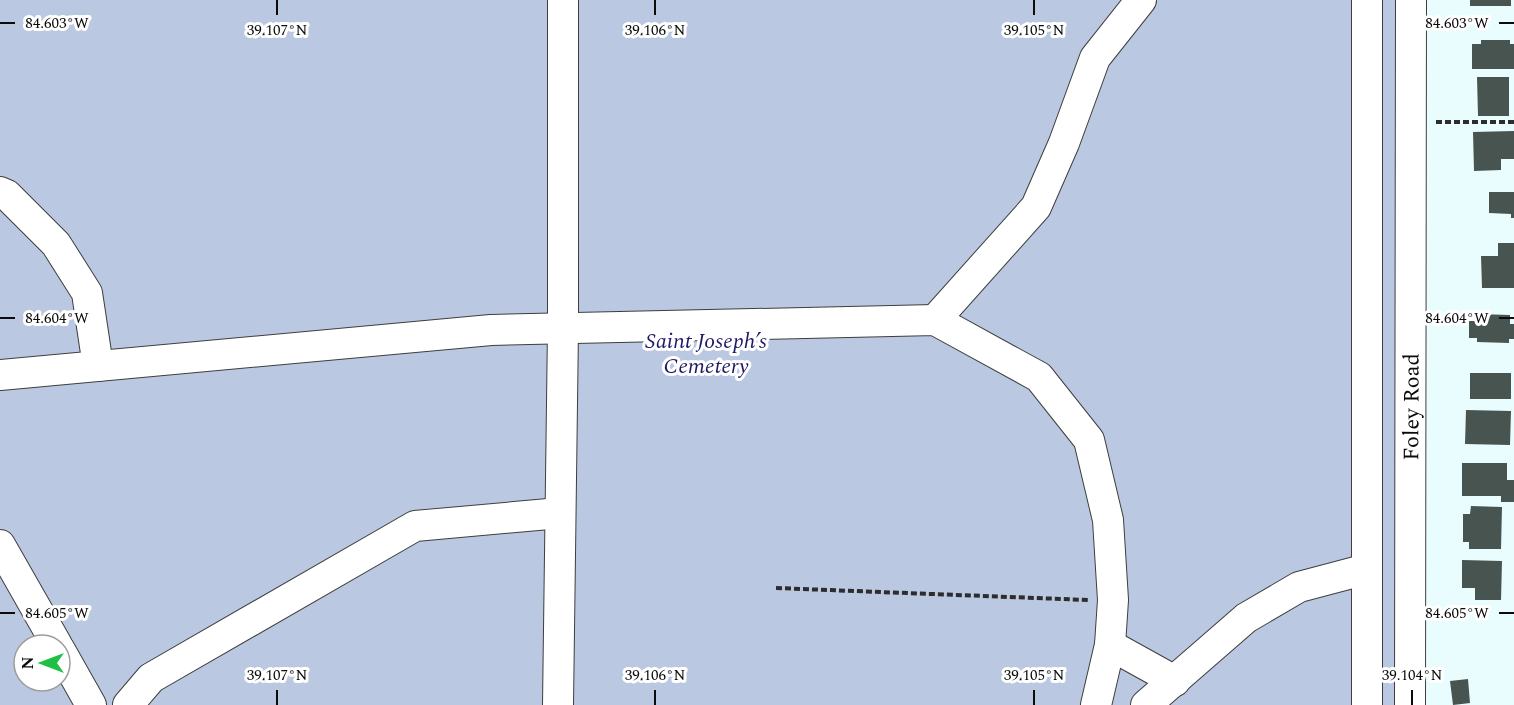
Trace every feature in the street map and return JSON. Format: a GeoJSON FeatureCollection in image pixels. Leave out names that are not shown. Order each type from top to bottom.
{"type":"FeatureCollection","features":[{"type":"Feature","properties":{"kind":"street"},"geometry":{"type":"LineString","coordinates":[[558,705],[563,328],[563,0]]}},
{"type":"Feature","properties":{"kind":"street"},"geometry":{"type":"LineString","coordinates":[[935,320],[1036,207],[1064,143],[1095,58],[1141,0]]}},
{"type":"Feature","properties":{"kind":"street"},"geometry":{"type":"LineString","coordinates":[[1367,0],[1367,705]]}},
{"type":"Feature","properties":{"kind":"street","name":"Foley Road"},"geometry":{"type":"LineString","coordinates":[[1410,705],[1412,0]]}},
{"type":"Feature","properties":{"kind":"street"},"geometry":{"type":"LineString","coordinates":[[0,192],[7,195],[56,244],[87,293],[98,366]]}},
{"type":"Feature","properties":{"kind":"street"},"geometry":{"type":"LineString","coordinates":[[0,375],[491,330],[935,320],[1039,377],[1089,440],[1108,520],[1113,600],[1110,645],[1096,705]]}},
{"type":"Feature","properties":{"kind":"street"},"geometry":{"type":"LineString","coordinates":[[128,705],[151,678],[415,526],[560,513]]}},
{"type":"Feature","properties":{"kind":"street"},"geometry":{"type":"LineString","coordinates":[[0,546],[50,633]]}},
{"type":"Feature","properties":{"kind":"street"},"geometry":{"type":"LineString","coordinates":[[1146,705],[1246,618],[1299,587],[1367,569]]}},
{"type":"Feature","properties":{"kind":"street"},"geometry":{"type":"LineString","coordinates":[[1110,645],[1175,681]]}},
{"type":"Feature","properties":{"kind":"street"},"geometry":{"type":"LineString","coordinates":[[72,671],[91,705]]}},
{"type":"Feature","properties":{"kind":"path"},"geometry":{"type":"LineString","coordinates":[[1411,122],[1514,122]]}},
{"type":"Feature","properties":{"kind":"path"},"geometry":{"type":"LineString","coordinates":[[776,588],[1113,600]]}},
{"type":"Feature","properties":{"kind":"green space","name":"Saint Joseph’s Cemetery"},"geometry":{"type":"Polygon","coordinates":[[[0,0],[1411,0],[1410,705],[0,705],[0,0]]]}},
{"type":"Feature","properties":{"kind":"building"},"geometry":{"type":"Polygon","coordinates":[[[1470,0],[1511,0],[1511,6],[1470,6],[1470,0]]]}},
{"type":"Feature","properties":{"kind":"building"},"geometry":{"type":"Polygon","coordinates":[[[1481,40],[1510,40],[1510,44],[1514,44],[1514,69],[1472,69],[1472,44],[1481,44],[1481,40]]]}},
{"type":"Feature","properties":{"kind":"building"},"geometry":{"type":"Polygon","coordinates":[[[1477,77],[1509,77],[1509,116],[1478,116],[1477,77]]]}},
{"type":"Feature","properties":{"kind":"building"},"geometry":{"type":"Polygon","coordinates":[[[1514,131],[1514,159],[1501,159],[1501,170],[1474,171],[1473,132],[1514,131]]]}},
{"type":"Feature","properties":{"kind":"building"},"geometry":{"type":"Polygon","coordinates":[[[1489,192],[1514,192],[1514,218],[1511,218],[1511,214],[1489,213],[1489,192]]]}},
{"type":"Feature","properties":{"kind":"building"},"geometry":{"type":"Polygon","coordinates":[[[1498,243],[1514,243],[1514,288],[1482,288],[1481,256],[1498,256],[1498,243]]]}},
{"type":"Feature","properties":{"kind":"building"},"geometry":{"type":"Polygon","coordinates":[[[1477,314],[1510,315],[1510,324],[1514,324],[1514,339],[1509,339],[1509,343],[1477,342],[1477,338],[1469,338],[1469,321],[1477,321],[1477,314]]]}},
{"type":"Feature","properties":{"kind":"building"},"geometry":{"type":"Polygon","coordinates":[[[1470,373],[1511,373],[1511,399],[1470,399],[1470,373]]]}},
{"type":"Feature","properties":{"kind":"building"},"geometry":{"type":"Polygon","coordinates":[[[1466,410],[1511,411],[1510,445],[1465,444],[1466,410]]]}},
{"type":"Feature","properties":{"kind":"building"},"geometry":{"type":"Polygon","coordinates":[[[1462,463],[1507,463],[1507,480],[1514,480],[1514,502],[1501,502],[1501,496],[1462,496],[1462,463]]]}},
{"type":"Feature","properties":{"kind":"building"},"geometry":{"type":"Polygon","coordinates":[[[1471,506],[1502,507],[1501,549],[1469,549],[1469,542],[1463,542],[1463,514],[1470,514],[1471,506]]]}},
{"type":"Feature","properties":{"kind":"building"},"geometry":{"type":"Polygon","coordinates":[[[1462,560],[1502,561],[1501,600],[1475,600],[1475,588],[1462,588],[1462,560]]]}},
{"type":"Feature","properties":{"kind":"building"},"geometry":{"type":"Polygon","coordinates":[[[1468,679],[1470,703],[1453,705],[1450,681],[1468,679]]]}}]}
